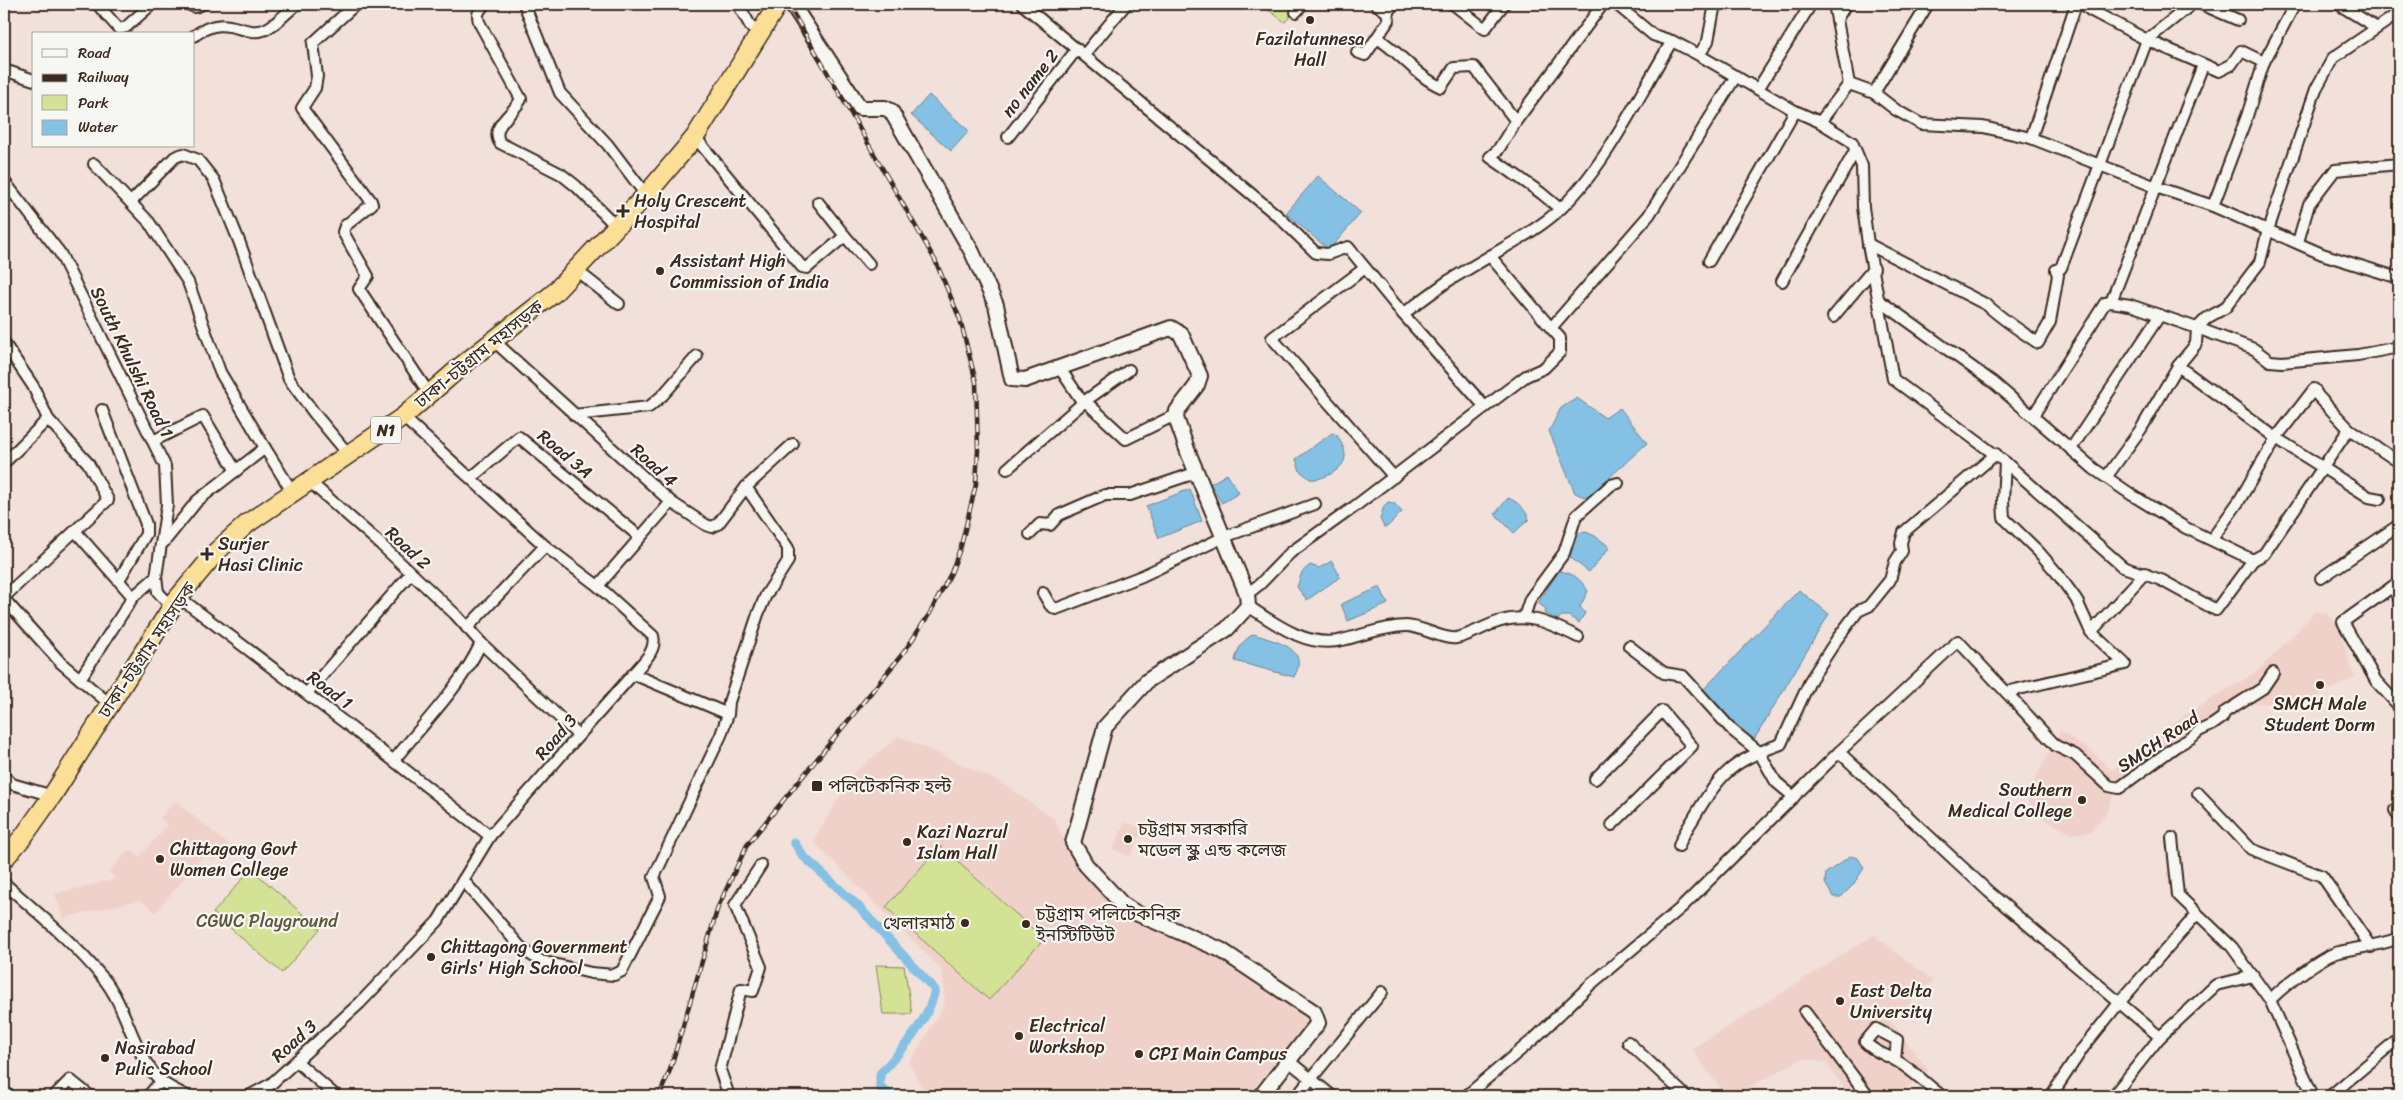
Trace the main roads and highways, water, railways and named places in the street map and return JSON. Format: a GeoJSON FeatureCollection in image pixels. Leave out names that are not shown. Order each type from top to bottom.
{"type":"FeatureCollection","features":[{"type":"Feature","properties":{"kind":"highway","name":"ঢাকা-চট্টগ্রাম মহাসড়ক"},"geometry":{"type":"LineString","coordinates":[[291,490],[310,482],[403,418],[487,334],[539,296],[644,192],[683,137],[766,4]]}},
{"type":"Feature","properties":{"kind":"highway","name":"ঢাকা-চট্টগ্রাম মহাসড়ক"},"geometry":{"type":"LineString","coordinates":[[4,849],[46,794],[105,700],[172,600],[218,542],[252,514],[291,490],[344,449],[428,391],[554,293],[695,137],[778,4]]}},
{"type":"Feature","properties":{"kind":"highway","name":"ঢাকা-চট্টগ্রাম মহাসড়ক"},"geometry":{"type":"LineString","coordinates":[[4,859],[23,837],[52,796],[172,600]]}},
{"type":"Feature","properties":{"kind":"main road"},"geometry":{"type":"LineString","coordinates":[[792,4],[854,102],[860,108],[885,108],[891,111],[901,128],[972,252],[996,305],[1012,379],[1024,380],[1171,328],[1181,334],[1200,376],[1197,385],[1177,411],[1176,418],[1247,600],[1227,629],[1147,681],[1104,727],[1073,843],[1086,865],[1122,904],[1136,913],[1221,950],[1314,1012],[1318,1023],[1290,1062],[1261,1096]]}},
{"type":"Feature","properties":{"kind":"water"},"geometry":{"type":"Polygon","coordinates":[[[929,95],[969,131],[951,151],[911,115],[929,95]]]}},
{"type":"Feature","properties":{"kind":"water"},"geometry":{"type":"Polygon","coordinates":[[[1318,176],[1361,213],[1329,250],[1286,213],[1318,176]]]}},
{"type":"Feature","properties":{"kind":"water"},"geometry":{"type":"Polygon","coordinates":[[[1577,398],[1605,418],[1620,408],[1647,443],[1587,498],[1575,493],[1549,431],[1561,408],[1577,398]]]}},
{"type":"Feature","properties":{"kind":"water"},"geometry":{"type":"Polygon","coordinates":[[[1332,433],[1337,435],[1344,449],[1344,462],[1331,474],[1310,479],[1300,471],[1296,459],[1332,433]]]}},
{"type":"Feature","properties":{"kind":"water"},"geometry":{"type":"Polygon","coordinates":[[[1227,474],[1239,493],[1222,503],[1210,484],[1227,474]]]}},
{"type":"Feature","properties":{"kind":"water"},"geometry":{"type":"Polygon","coordinates":[[[1190,489],[1202,521],[1159,538],[1146,506],[1190,489]]]}},
{"type":"Feature","properties":{"kind":"water"},"geometry":{"type":"Polygon","coordinates":[[[1508,498],[1521,506],[1529,519],[1514,533],[1495,514],[1508,498]]]}},
{"type":"Feature","properties":{"kind":"water"},"geometry":{"type":"Polygon","coordinates":[[[1388,502],[1394,503],[1402,512],[1387,527],[1384,527],[1380,519],[1384,506],[1388,502]]]}},
{"type":"Feature","properties":{"kind":"water"},"geometry":{"type":"Polygon","coordinates":[[[1586,532],[1610,547],[1589,572],[1567,555],[1575,533],[1586,532]]]}},
{"type":"Feature","properties":{"kind":"water"},"geometry":{"type":"Polygon","coordinates":[[[1332,561],[1340,577],[1307,600],[1297,587],[1302,572],[1310,565],[1319,568],[1332,561]]]}},
{"type":"Feature","properties":{"kind":"water"},"geometry":{"type":"Polygon","coordinates":[[[1559,571],[1576,577],[1588,591],[1580,607],[1585,613],[1579,623],[1569,616],[1561,616],[1558,620],[1545,613],[1546,609],[1538,603],[1559,571]]]}},
{"type":"Feature","properties":{"kind":"water"},"geometry":{"type":"Polygon","coordinates":[[[1380,587],[1388,604],[1348,621],[1341,604],[1380,587]]]}},
{"type":"Feature","properties":{"kind":"water"},"geometry":{"type":"Polygon","coordinates":[[[1799,590],[1829,614],[1752,743],[1703,690],[1799,590]]]}},
{"type":"Feature","properties":{"kind":"water"},"geometry":{"type":"Polygon","coordinates":[[[1254,634],[1280,643],[1294,652],[1298,659],[1298,667],[1294,677],[1235,661],[1237,652],[1242,644],[1254,634]]]}},
{"type":"Feature","properties":{"kind":"water"},"geometry":{"type":"Polygon","coordinates":[[[1850,856],[1858,858],[1864,868],[1853,885],[1841,897],[1833,897],[1825,883],[1826,873],[1850,856]]]}},
{"type":"Feature","properties":{"kind":"waterway"},"geometry":{"type":"LineString","coordinates":[[794,842],[803,856],[858,906],[935,990],[920,1025],[880,1074],[880,1088],[893,1096]]}},
{"type":"Feature","properties":{"kind":"railway"},"geometry":{"type":"LineString","coordinates":[[659,1096],[670,1070],[718,907],[747,845],[904,652],[930,613],[951,573],[961,546],[976,484],[978,450],[976,382],[960,319],[935,260],[788,4]]}},
{"type":"Feature","properties":{"kind":"place","name":"Fazilatunnesa Hall"},"geometry":{"type":"Point","coordinates":[1310,20]}},
{"type":"Feature","properties":{"kind":"place","name":"Holy Crescent Hospital"},"geometry":{"type":"Point","coordinates":[623,211]}},
{"type":"Feature","properties":{"kind":"place","name":"Assistant High Commission of India"},"geometry":{"type":"Point","coordinates":[660,271]}},
{"type":"Feature","properties":{"kind":"place","name":"Surjer Hasi Clinic"},"geometry":{"type":"Point","coordinates":[207,554]}},
{"type":"Feature","properties":{"kind":"place","name":"SMCH Male Student Dorm"},"geometry":{"type":"Point","coordinates":[2320,685]}},
{"type":"Feature","properties":{"kind":"place","name":"পলিটেকনিক হল্ট"},"geometry":{"type":"Point","coordinates":[817,786]}},
{"type":"Feature","properties":{"kind":"place","name":"Southern Medical College"},"geometry":{"type":"Point","coordinates":[2082,800]}},
{"type":"Feature","properties":{"kind":"place","name":"চট্টগ্রাম সরকারি মডেল স্কুল এন্ড কলেজ"},"geometry":{"type":"Point","coordinates":[1128,839]}},
{"type":"Feature","properties":{"kind":"place","name":"Kazi Nazrul Islam Hall"},"geometry":{"type":"Point","coordinates":[907,842]}},
{"type":"Feature","properties":{"kind":"place","name":"Chittagong Govt Women College"},"geometry":{"type":"Point","coordinates":[160,859]}},
{"type":"Feature","properties":{"kind":"place","name":"খেলারমাঠ"},"geometry":{"type":"Point","coordinates":[965,923]}},
{"type":"Feature","properties":{"kind":"place","name":"চট্টগ্রাম পলিটেকনিক ইনস্টিটিউট"},"geometry":{"type":"Point","coordinates":[1026,924]}},
{"type":"Feature","properties":{"kind":"place","name":"Chittagong Government Girls' High School"},"geometry":{"type":"Point","coordinates":[431,957]}},
{"type":"Feature","properties":{"kind":"place","name":"East Delta University"},"geometry":{"type":"Point","coordinates":[1840,1001]}},
{"type":"Feature","properties":{"kind":"place","name":"Electrical Workshop"},"geometry":{"type":"Point","coordinates":[1019,1036]}},
{"type":"Feature","properties":{"kind":"place","name":"CPI Main Campus"},"geometry":{"type":"Point","coordinates":[1139,1054]}},
{"type":"Feature","properties":{"kind":"place","name":"Nasirabad Pulic School"},"geometry":{"type":"Point","coordinates":[105,1058]}},
{"type":"Feature","properties":{"kind":"park label","name":"CGWC Playground"},"geometry":{"type":"Point","coordinates":[267,921]}}]}
